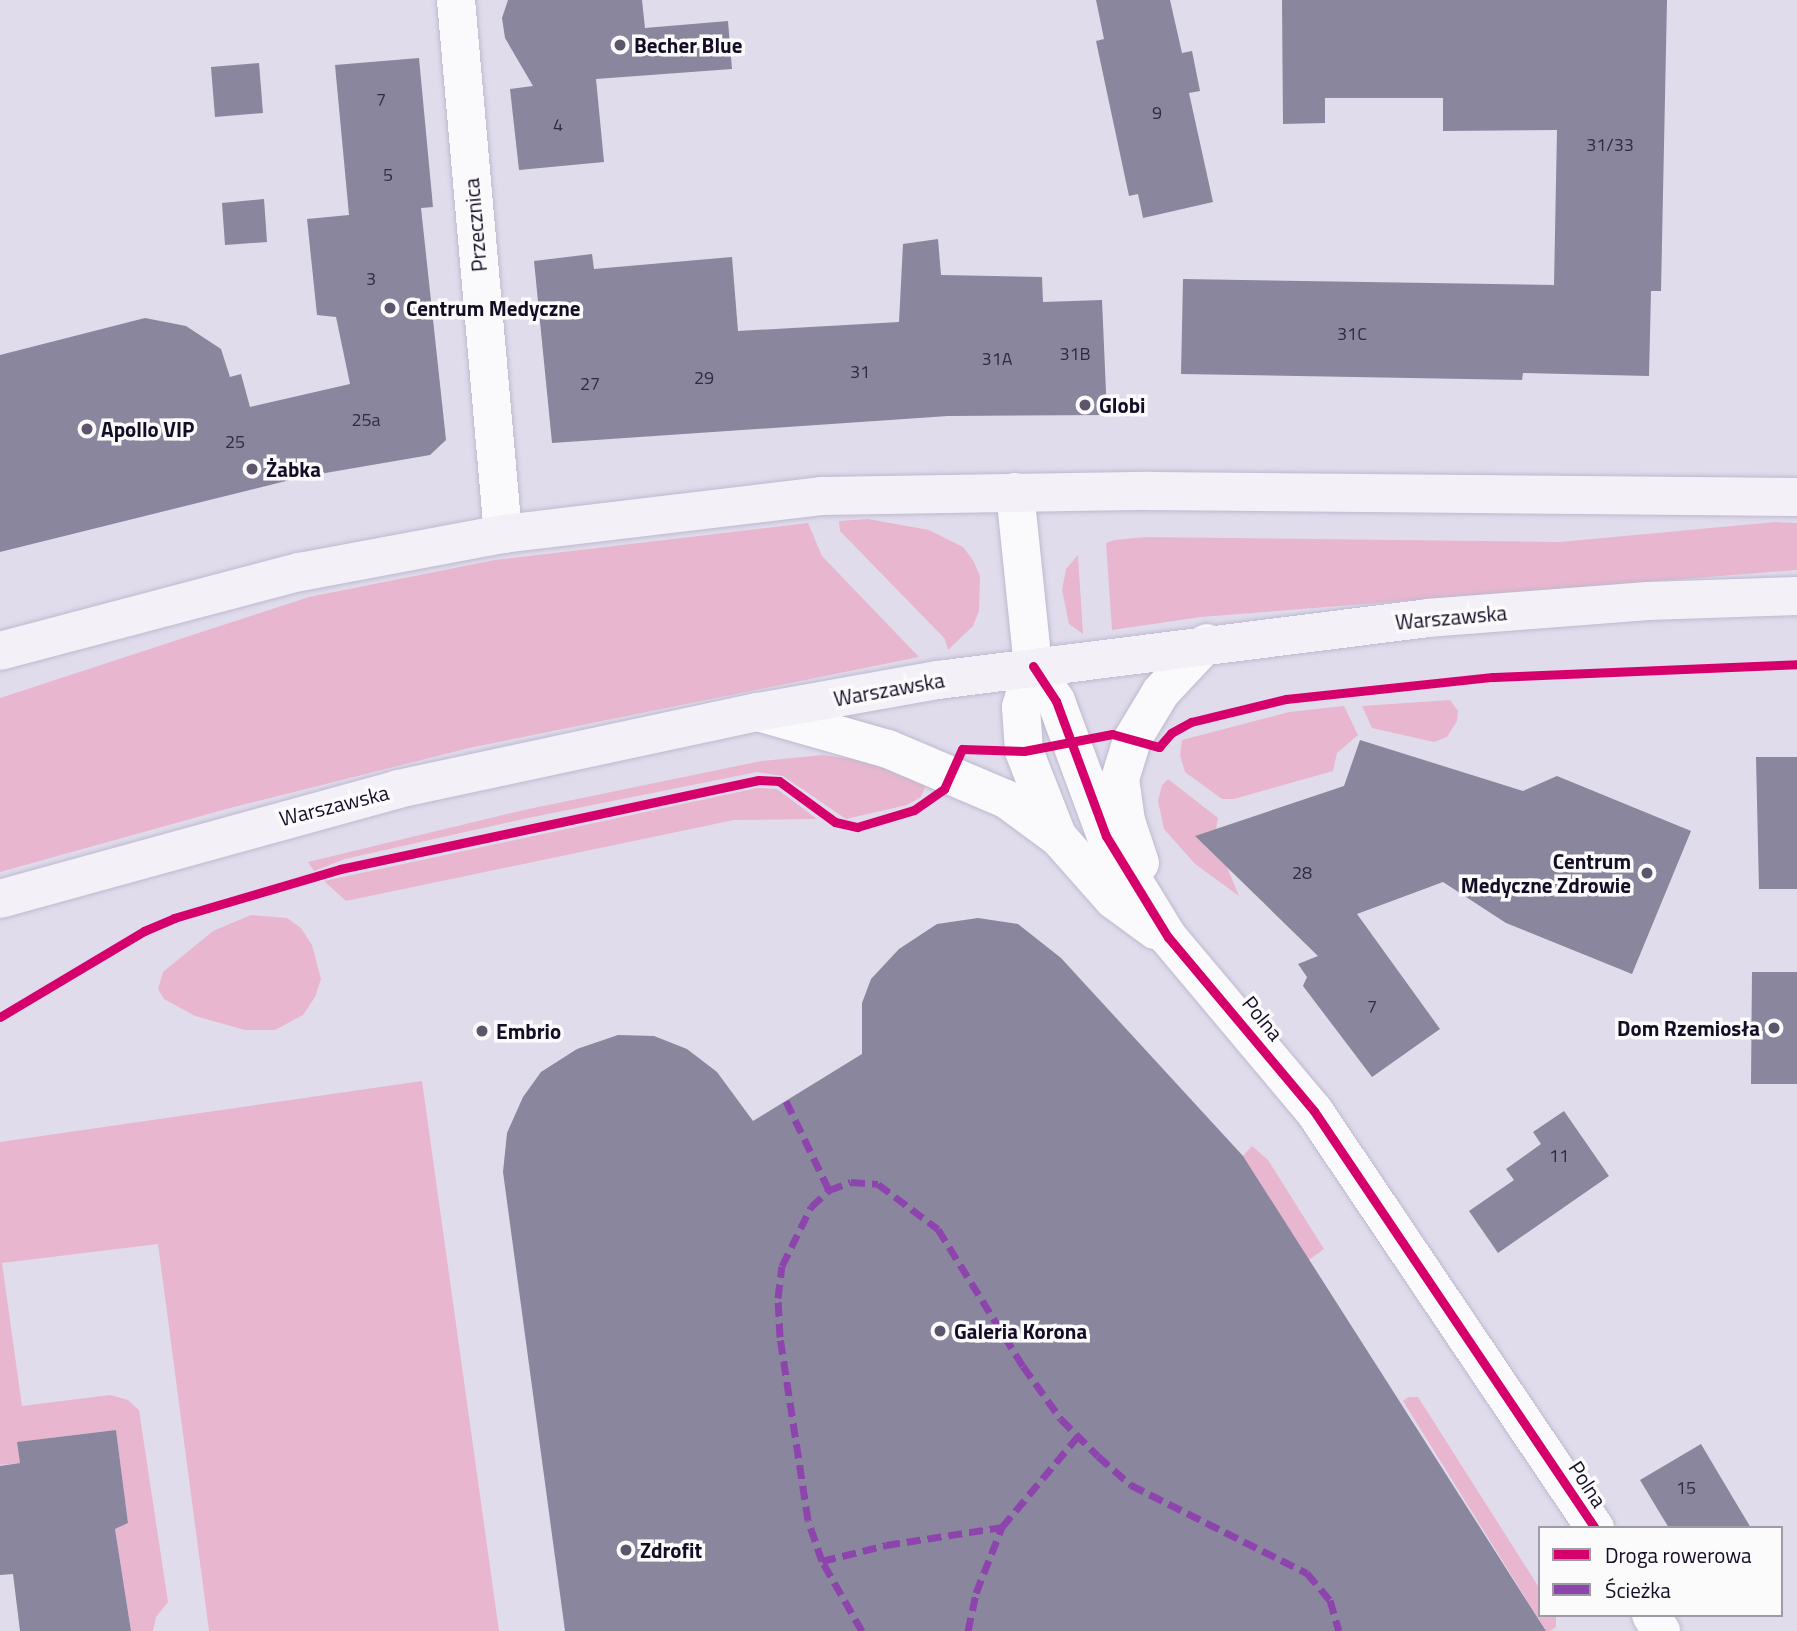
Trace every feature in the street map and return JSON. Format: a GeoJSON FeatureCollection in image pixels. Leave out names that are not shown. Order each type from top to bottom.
{"type":"FeatureCollection","features":[{"type":"Feature","properties":{"kind":"main road"},"geometry":{"type":"LineString","coordinates":[[0,651],[300,572],[503,534],[795,498],[1014,492],[1797,498]]}},
{"type":"Feature","properties":{"kind":"main road","name":"Warszawska"},"geometry":{"type":"LineString","coordinates":[[0,899],[398,789],[758,712],[1033,666],[1427,618],[1648,601],[1797,596]]}},
{"type":"Feature","properties":{"kind":"street","name":"Przecznica"},"geometry":{"type":"LineString","coordinates":[[456,0],[503,534]]}},
{"type":"Feature","properties":{"kind":"street","name":"Polna"},"geometry":{"type":"LineString","coordinates":[[1014,492],[1033,666],[1021,707],[1024,751],[1058,836]]}},
{"type":"Feature","properties":{"kind":"street","name":"Polna"},"geometry":{"type":"LineString","coordinates":[[1168,937],[1126,821],[1121,779],[1146,714],[1208,643]]}},
{"type":"Feature","properties":{"kind":"street","name":"Polna"},"geometry":{"type":"LineString","coordinates":[[1033,666],[1056,701],[1106,836],[1168,937],[1230,1005],[1314,1111],[1594,1526]]}},
{"type":"Feature","properties":{"kind":"street","name":"Polna"},"geometry":{"type":"LineString","coordinates":[[758,712],[888,748],[1006,799],[1058,836],[1114,900],[1168,937]]}},
{"type":"Feature","properties":{"kind":"shaded area"},"geometry":{"type":"Polygon","coordinates":[[[868,519],[929,530],[963,547],[973,560],[980,576],[979,611],[973,626],[948,650],[945,639],[840,531],[839,521],[868,519]]]}},
{"type":"Feature","properties":{"kind":"shaded area"},"geometry":{"type":"Polygon","coordinates":[[[1775,522],[1797,523],[1797,570],[1201,617],[1112,630],[1106,543],[1114,540],[1145,537],[1560,542],[1775,522]]]}},
{"type":"Feature","properties":{"kind":"shaded area"},"geometry":{"type":"Polygon","coordinates":[[[808,523],[822,556],[919,657],[469,748],[230,808],[0,872],[0,698],[309,597],[495,560],[808,523]]]}},
{"type":"Feature","properties":{"kind":"shaded area"},"geometry":{"type":"Polygon","coordinates":[[[1078,555],[1083,634],[1069,624],[1062,590],[1066,569],[1078,555]]]}},
{"type":"Feature","properties":{"kind":"shaded area"},"geometry":{"type":"Polygon","coordinates":[[[1450,700],[1458,711],[1457,721],[1447,737],[1434,742],[1372,728],[1362,706],[1450,700]]]}},
{"type":"Feature","properties":{"kind":"shaded area"},"geometry":{"type":"Polygon","coordinates":[[[1344,706],[1358,735],[1337,753],[1333,771],[1234,799],[1222,799],[1185,772],[1180,755],[1182,740],[1289,712],[1344,706]]]}},
{"type":"Feature","properties":{"kind":"shaded area"},"geometry":{"type":"Polygon","coordinates":[[[823,755],[874,762],[927,782],[921,797],[907,805],[846,819],[783,776],[757,772],[528,818],[345,859],[314,871],[308,862],[524,810],[761,761],[823,755]]]}},
{"type":"Feature","properties":{"kind":"shaded area"},"geometry":{"type":"Polygon","coordinates":[[[1168,779],[1218,818],[1216,829],[1195,836],[1227,867],[1239,896],[1195,864],[1164,829],[1158,801],[1162,785],[1168,779]]]}},
{"type":"Feature","properties":{"kind":"shaded area"},"geometry":{"type":"Polygon","coordinates":[[[757,788],[777,789],[817,819],[734,820],[346,901],[324,881],[757,788]]]}},
{"type":"Feature","properties":{"kind":"shaded area"},"geometry":{"type":"Polygon","coordinates":[[[251,915],[287,918],[301,928],[312,945],[321,979],[315,997],[303,1015],[275,1030],[245,1030],[195,1016],[164,999],[158,989],[163,972],[213,931],[251,915]]]}},
{"type":"Feature","properties":{"kind":"shaded area"},"geometry":{"type":"Polygon","coordinates":[[[422,1081],[499,1631],[209,1631],[158,1244],[2,1263],[22,1406],[110,1395],[128,1400],[139,1410],[168,1602],[156,1617],[153,1631],[131,1631],[115,1529],[128,1523],[116,1430],[18,1442],[20,1463],[0,1465],[0,1142],[422,1081]]]}},
{"type":"Feature","properties":{"kind":"shaded area"},"geometry":{"type":"Polygon","coordinates":[[[1252,1146],[1268,1160],[1324,1249],[1309,1260],[1243,1156],[1252,1146]]]}},
{"type":"Feature","properties":{"kind":"shaded area"},"geometry":{"type":"Polygon","coordinates":[[[1409,1397],[1418,1397],[1538,1586],[1538,1617],[1556,1617],[1556,1627],[1550,1631],[1546,1631],[1403,1401],[1409,1397]]]}},
{"type":"Feature","properties":{"kind":"building","name":"Becher Blue"},"geometry":{"type":"Polygon","coordinates":[[[508,0],[642,0],[645,28],[728,21],[732,69],[596,79],[604,162],[519,170],[510,89],[533,86],[505,38],[502,18],[508,0]]]}},
{"type":"Feature","properties":{"kind":"building"},"geometry":{"type":"Polygon","coordinates":[[[1096,0],[1170,0],[1182,53],[1192,51],[1200,91],[1189,93],[1213,202],[1143,218],[1138,194],[1129,196],[1096,41],[1104,39],[1096,0]]]}},
{"type":"Feature","properties":{"kind":"building"},"geometry":{"type":"Polygon","coordinates":[[[1282,0],[1667,0],[1661,291],[1651,291],[1649,376],[1523,373],[1522,380],[1181,374],[1183,279],[1554,285],[1557,130],[1443,131],[1443,98],[1325,98],[1325,123],[1283,124],[1282,0]]]}},
{"type":"Feature","properties":{"kind":"building"},"geometry":{"type":"Polygon","coordinates":[[[419,58],[433,207],[421,208],[446,440],[430,455],[302,477],[0,552],[0,355],[145,318],[186,326],[221,349],[230,377],[241,374],[250,407],[350,384],[336,317],[317,315],[307,219],[349,215],[335,65],[419,58]]]}},
{"type":"Feature","properties":{"kind":"building"},"geometry":{"type":"Polygon","coordinates":[[[259,63],[263,113],[215,117],[211,67],[259,63]]]}},
{"type":"Feature","properties":{"kind":"building"},"geometry":{"type":"Polygon","coordinates":[[[264,199],[267,242],[225,245],[222,203],[264,199]]]}},
{"type":"Feature","properties":{"kind":"building"},"geometry":{"type":"Polygon","coordinates":[[[938,239],[941,275],[1042,277],[1043,302],[1102,300],[1107,415],[948,416],[552,443],[534,261],[592,254],[594,269],[732,257],[738,331],[899,322],[903,244],[938,239]]]}},
{"type":"Feature","properties":{"kind":"building"},"geometry":{"type":"Polygon","coordinates":[[[1360,740],[1523,791],[1557,776],[1691,831],[1632,974],[1506,923],[1443,882],[1357,914],[1440,1029],[1372,1077],[1303,986],[1307,977],[1298,964],[1318,956],[1195,836],[1344,786],[1360,740]]]}},
{"type":"Feature","properties":{"kind":"building"},"geometry":{"type":"Polygon","coordinates":[[[1756,757],[1797,757],[1797,889],[1759,889],[1756,757]]]}},
{"type":"Feature","properties":{"kind":"building","name":"Galeria Korona"},"geometry":{"type":"Polygon","coordinates":[[[978,918],[1018,924],[1061,958],[1243,1156],[1546,1631],[565,1631],[503,1172],[507,1133],[523,1097],[541,1072],[577,1049],[618,1035],[654,1036],[687,1049],[717,1072],[753,1121],[862,1054],[862,1003],[871,979],[899,949],[937,924],[978,918]]]}},
{"type":"Feature","properties":{"kind":"building","name":"Dom Rzemiosła"},"geometry":{"type":"Polygon","coordinates":[[[1752,972],[1797,972],[1797,1084],[1751,1084],[1752,972]]]}},
{"type":"Feature","properties":{"kind":"building"},"geometry":{"type":"Polygon","coordinates":[[[1564,1111],[1609,1176],[1498,1253],[1469,1211],[1514,1180],[1506,1169],[1541,1144],[1533,1132],[1564,1111]]]}},
{"type":"Feature","properties":{"kind":"building"},"geometry":{"type":"Polygon","coordinates":[[[116,1430],[128,1523],[115,1529],[131,1631],[20,1631],[13,1574],[0,1575],[0,1466],[20,1463],[17,1442],[116,1430]]]}},
{"type":"Feature","properties":{"kind":"building"},"geometry":{"type":"Polygon","coordinates":[[[1701,1444],[1750,1526],[1668,1526],[1640,1480],[1701,1444]]]}},
{"type":"Feature","properties":{"kind":"marked path"},"geometry":{"type":"LineString","coordinates":[[786,1101],[829,1190]]}},
{"type":"Feature","properties":{"kind":"marked path"},"geometry":{"type":"LineString","coordinates":[[862,1631],[822,1561],[808,1520],[780,1337],[778,1298],[782,1266],[811,1207],[829,1190],[851,1182],[878,1184],[938,1229],[1023,1366],[1061,1419],[1098,1456],[1131,1485],[1307,1573],[1330,1600],[1339,1631]]}},
{"type":"Feature","properties":{"kind":"marked path"},"geometry":{"type":"LineString","coordinates":[[968,1631],[976,1593],[1002,1527],[1078,1436]]}},
{"type":"Feature","properties":{"kind":"marked path"},"geometry":{"type":"LineString","coordinates":[[822,1561],[886,1545],[1002,1527]]}},
{"type":"Feature","properties":{"kind":"cycle path"},"geometry":{"type":"LineString","coordinates":[[0,1017],[144,931],[174,918],[340,869],[759,780],[779,781],[835,822],[857,827],[914,810],[944,789],[962,749],[1024,751],[1112,734],[1159,747],[1171,733],[1191,722],[1286,699],[1493,677],[1797,664]]}},
{"type":"Feature","properties":{"kind":"cycle path"},"geometry":{"type":"LineString","coordinates":[[1033,666],[1056,701],[1106,836],[1168,937],[1314,1111],[1594,1526]]}},
{"type":"Feature","properties":{"kind":"place","name":"Becher Blue"},"geometry":{"type":"Point","coordinates":[620,45]}},
{"type":"Feature","properties":{"kind":"place","name":"Centrum Medyczne"},"geometry":{"type":"Point","coordinates":[390,308]}},
{"type":"Feature","properties":{"kind":"place","name":"Globi"},"geometry":{"type":"Point","coordinates":[1085,405]}},
{"type":"Feature","properties":{"kind":"place","name":"Apollo VIP"},"geometry":{"type":"Point","coordinates":[87,429]}},
{"type":"Feature","properties":{"kind":"place","name":"Żabka"},"geometry":{"type":"Point","coordinates":[252,469]}},
{"type":"Feature","properties":{"kind":"place","name":"Centrum Medyczne Zdrowie"},"geometry":{"type":"Point","coordinates":[1647,873]}},
{"type":"Feature","properties":{"kind":"place","name":"Dom Rzemiosła"},"geometry":{"type":"Point","coordinates":[1774,1028]}},
{"type":"Feature","properties":{"kind":"place","name":"Embrio"},"geometry":{"type":"Point","coordinates":[482,1031]}},
{"type":"Feature","properties":{"kind":"place","name":"Galeria Korona"},"geometry":{"type":"Point","coordinates":[940,1331]}},
{"type":"Feature","properties":{"kind":"place","name":"Zdrofit"},"geometry":{"type":"Point","coordinates":[626,1550]}}]}
